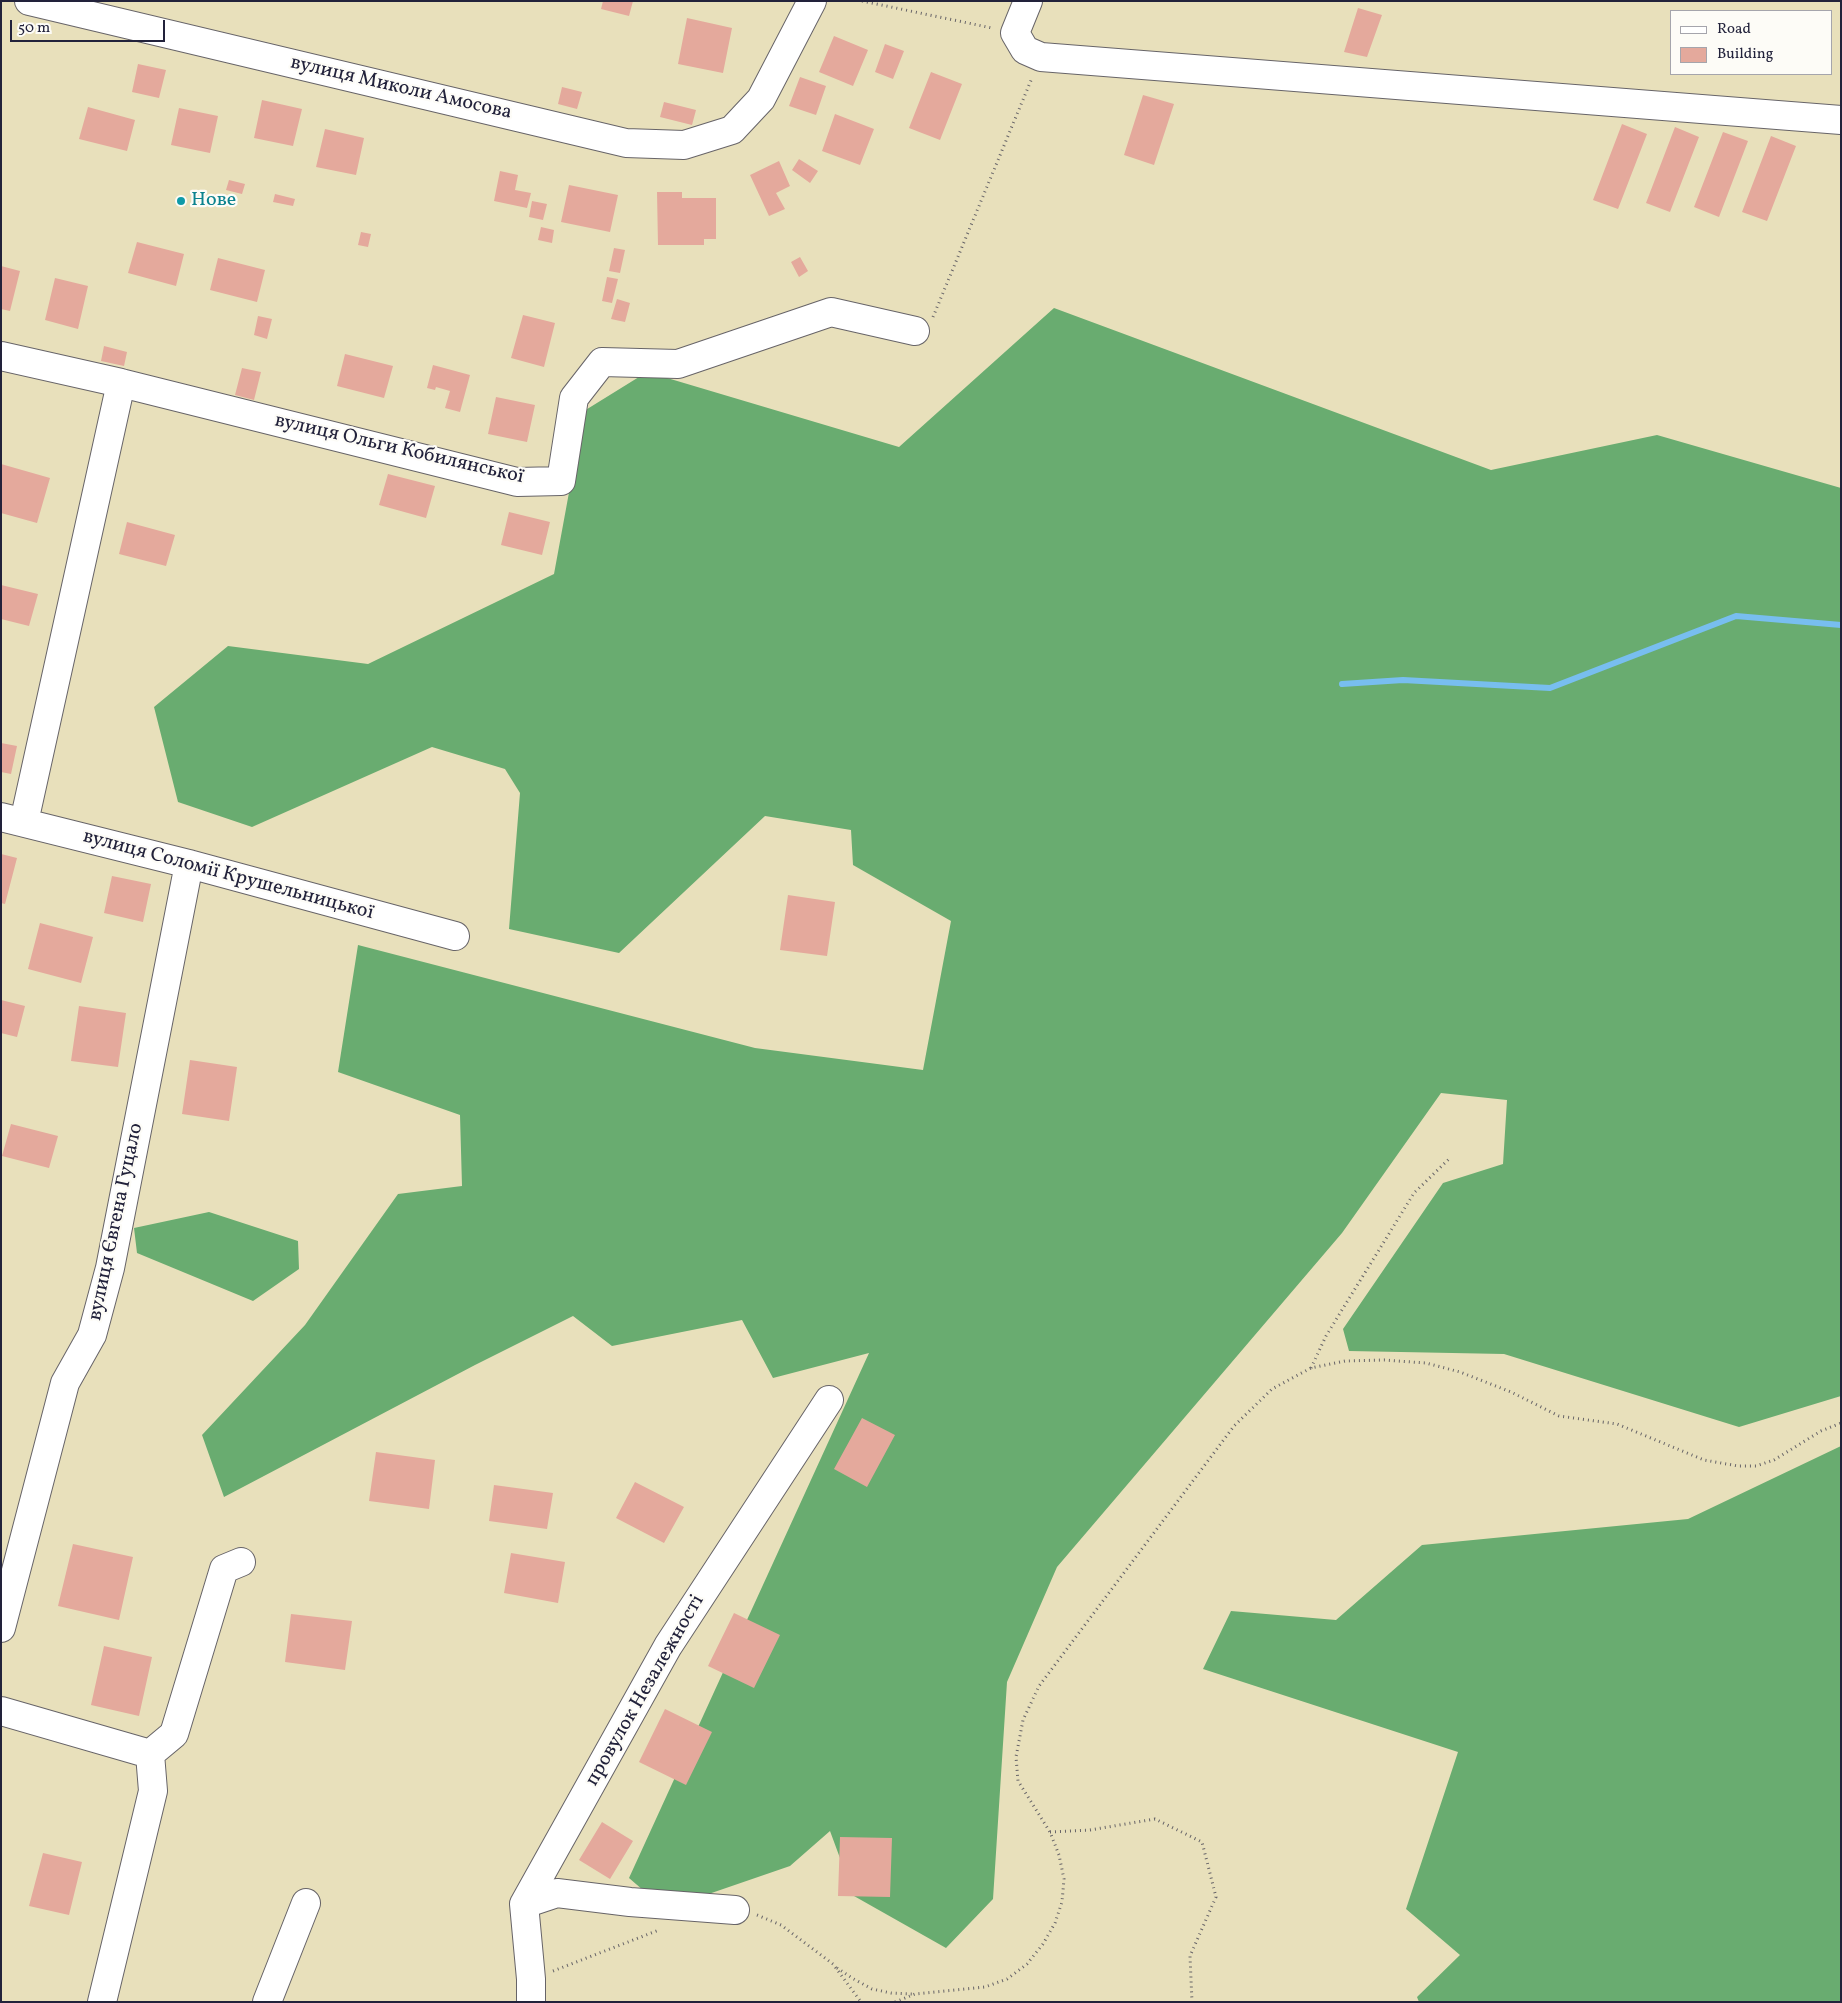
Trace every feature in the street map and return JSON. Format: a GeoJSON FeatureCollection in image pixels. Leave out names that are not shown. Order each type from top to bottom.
{"type":"FeatureCollection","features":[{"type":"Feature","properties":{"kind":"street","name":"вулиця Миколи Амосова"},"geometry":{"type":"LineString","coordinates":[[29,1],[626,143],[684,145],[732,130],[761,99],[812,1]]}},
{"type":"Feature","properties":{"kind":"street"},"geometry":{"type":"LineString","coordinates":[[1028,1],[1015,33],[1025,50],[1040,57],[1841,120]]}},
{"type":"Feature","properties":{"kind":"street","name":"вулиця Ольги Кобилянської"},"geometry":{"type":"LineString","coordinates":[[1,356],[121,383],[517,482],[561,481],[574,398],[602,362],[678,364],[831,312],[916,331]]}},
{"type":"Feature","properties":{"kind":"street"},"geometry":{"type":"LineString","coordinates":[[12,819],[121,383]]}},
{"type":"Feature","properties":{"kind":"street","name":"вулиця Соломії Крушельницької"},"geometry":{"type":"LineString","coordinates":[[12,819],[189,864],[455,936]]}},
{"type":"Feature","properties":{"kind":"street","name":"вулиця Євгена Гуцало"},"geometry":{"type":"LineString","coordinates":[[1,1628],[65,1383],[92,1335],[110,1268],[189,864]]}},
{"type":"Feature","properties":{"kind":"street","name":"провулок Незалежності"},"geometry":{"type":"LineString","coordinates":[[524,1904],[668,1646],[829,1400]]}},
{"type":"Feature","properties":{"kind":"street"},"geometry":{"type":"LineString","coordinates":[[150,1754],[174,1734],[224,1570],[241,1562]]}},
{"type":"Feature","properties":{"kind":"street"},"geometry":{"type":"LineString","coordinates":[[1,1711],[150,1754]]}},
{"type":"Feature","properties":{"kind":"street"},"geometry":{"type":"LineString","coordinates":[[102,2002],[153,1791],[150,1754]]}},
{"type":"Feature","properties":{"kind":"street"},"geometry":{"type":"LineString","coordinates":[[531,1991],[524,1904],[557,1893],[630,1902],[735,1910]]}},
{"type":"Feature","properties":{"kind":"street"},"geometry":{"type":"LineString","coordinates":[[267,2002],[306,1903]]}},
{"type":"Feature","properties":{"kind":"path"},"geometry":{"type":"LineString","coordinates":[[862,1],[1015,33]]}},
{"type":"Feature","properties":{"kind":"path"},"geometry":{"type":"LineString","coordinates":[[916,331],[934,317],[1040,57]]}},
{"type":"Feature","properties":{"kind":"path"},"geometry":{"type":"LineString","coordinates":[[1311,1368],[1326,1336],[1414,1193],[1450,1158]]}},
{"type":"Feature","properties":{"kind":"path"},"geometry":{"type":"LineString","coordinates":[[735,1910],[758,1915],[781,1925],[852,1978],[872,1988],[891,1993],[914,1994],[985,1987],[1007,1979],[1026,1964],[1043,1944],[1055,1923],[1062,1902],[1064,1879],[1059,1855],[1050,1832],[1018,1781],[1016,1757],[1023,1720],[1039,1686],[1234,1426],[1272,1390],[1311,1368],[1345,1361],[1384,1360],[1426,1363],[1460,1372],[1511,1392],[1559,1416],[1617,1424],[1704,1460],[1738,1466],[1756,1466],[1774,1460],[1821,1431],[1841,1423]]}},
{"type":"Feature","properties":{"kind":"path"},"geometry":{"type":"LineString","coordinates":[[1050,1832],[1090,1830],[1155,1819],[1202,1842],[1216,1897],[1190,1956],[1192,2002]]}},
{"type":"Feature","properties":{"kind":"path"},"geometry":{"type":"LineString","coordinates":[[531,1991],[660,1929]]}},
{"type":"Feature","properties":{"kind":"path"},"geometry":{"type":"LineString","coordinates":[[833,1964],[861,2002]]}},
{"type":"Feature","properties":{"kind":"path"},"geometry":{"type":"LineString","coordinates":[[895,2002],[914,1994]]}},
{"type":"Feature","properties":{"kind":"green space"},"geometry":{"type":"Polygon","coordinates":[[[1054,308],[1491,470],[1657,435],[1841,488],[1841,1396],[1739,1427],[1504,1354],[1349,1351],[1343,1329],[1443,1183],[1503,1164],[1507,1100],[1441,1093],[1342,1233],[1057,1567],[1007,1682],[993,1899],[946,1948],[854,1896],[830,1831],[790,1866],[665,1909],[629,1878],[869,1353],[773,1378],[742,1320],[612,1346],[573,1316],[475,1365],[224,1497],[202,1435],[305,1325],[398,1194],[462,1186],[460,1115],[338,1072],[358,945],[755,1048],[923,1070],[951,921],[853,865],[851,830],[765,816],[619,953],[509,929],[520,793],[505,769],[432,747],[252,827],[178,802],[154,707],[228,646],[368,664],[554,574],[584,411],[647,372],[899,447],[1054,308]]]}},
{"type":"Feature","properties":{"kind":"green space"},"geometry":{"type":"Polygon","coordinates":[[[209,1212],[298,1241],[299,1269],[253,1301],[137,1253],[134,1228],[209,1212]]]}},
{"type":"Feature","properties":{"kind":"green space"},"geometry":{"type":"Polygon","coordinates":[[[1841,1446],[1841,2002],[1419,2002],[1417,1997],[1460,1955],[1406,1909],[1458,1752],[1203,1669],[1231,1611],[1336,1620],[1422,1545],[1688,1519],[1841,1446]]]}},
{"type":"Feature","properties":{"kind":"building"},"geometry":{"type":"Polygon","coordinates":[[[603,1],[633,1],[629,16],[601,9],[603,1]]]}},
{"type":"Feature","properties":{"kind":"building"},"geometry":{"type":"Polygon","coordinates":[[[1358,8],[1382,15],[1367,57],[1344,52],[1358,8]]]}},
{"type":"Feature","properties":{"kind":"building"},"geometry":{"type":"Polygon","coordinates":[[[687,18],[732,28],[723,73],[678,64],[687,18]]]}},
{"type":"Feature","properties":{"kind":"building"},"geometry":{"type":"Polygon","coordinates":[[[834,36],[868,50],[853,86],[819,72],[834,36]]]}},
{"type":"Feature","properties":{"kind":"building"},"geometry":{"type":"Polygon","coordinates":[[[885,44],[904,51],[893,79],[875,72],[885,44]]]}},
{"type":"Feature","properties":{"kind":"building"},"geometry":{"type":"Polygon","coordinates":[[[138,64],[166,70],[159,98],[132,92],[138,64]]]}},
{"type":"Feature","properties":{"kind":"building"},"geometry":{"type":"Polygon","coordinates":[[[931,72],[962,84],[940,140],[909,128],[931,72]]]}},
{"type":"Feature","properties":{"kind":"building"},"geometry":{"type":"Polygon","coordinates":[[[800,77],[826,86],[816,115],[789,106],[800,77]]]}},
{"type":"Feature","properties":{"kind":"building"},"geometry":{"type":"Polygon","coordinates":[[[562,87],[582,92],[577,109],[558,104],[562,87]]]}},
{"type":"Feature","properties":{"kind":"building"},"geometry":{"type":"Polygon","coordinates":[[[1143,95],[1174,104],[1154,165],[1124,155],[1143,95]]]}},
{"type":"Feature","properties":{"kind":"building"},"geometry":{"type":"Polygon","coordinates":[[[262,100],[302,109],[293,146],[254,138],[262,100]]]}},
{"type":"Feature","properties":{"kind":"building"},"geometry":{"type":"Polygon","coordinates":[[[664,102],[696,110],[692,125],[660,117],[664,102]]]}},
{"type":"Feature","properties":{"kind":"building"},"geometry":{"type":"Polygon","coordinates":[[[88,107],[135,120],[127,151],[79,139],[88,107]]]}},
{"type":"Feature","properties":{"kind":"building"},"geometry":{"type":"Polygon","coordinates":[[[179,108],[218,116],[210,153],[171,145],[179,108]]]}},
{"type":"Feature","properties":{"kind":"building"},"geometry":{"type":"Polygon","coordinates":[[[835,114],[874,129],[860,165],[822,151],[835,114]]]}},
{"type":"Feature","properties":{"kind":"building"},"geometry":{"type":"Polygon","coordinates":[[[1622,124],[1647,134],[1618,209],[1593,200],[1622,124]]]}},
{"type":"Feature","properties":{"kind":"building"},"geometry":{"type":"Polygon","coordinates":[[[1675,127],[1699,137],[1670,212],[1646,203],[1675,127]]]}},
{"type":"Feature","properties":{"kind":"building"},"geometry":{"type":"Polygon","coordinates":[[[325,129],[364,138],[356,175],[316,167],[325,129]]]}},
{"type":"Feature","properties":{"kind":"building"},"geometry":{"type":"Polygon","coordinates":[[[1723,132],[1748,141],[1719,217],[1694,207],[1723,132]]]}},
{"type":"Feature","properties":{"kind":"building"},"geometry":{"type":"Polygon","coordinates":[[[1771,136],[1796,146],[1767,221],[1742,212],[1771,136]]]}},
{"type":"Feature","properties":{"kind":"building"},"geometry":{"type":"Polygon","coordinates":[[[799,159],[818,171],[810,183],[792,170],[799,159]]]}},
{"type":"Feature","properties":{"kind":"building"},"geometry":{"type":"Polygon","coordinates":[[[779,161],[790,186],[776,193],[785,209],[769,216],[750,175],[779,161]]]}},
{"type":"Feature","properties":{"kind":"building"},"geometry":{"type":"Polygon","coordinates":[[[500,171],[518,175],[515,190],[531,193],[527,208],[494,201],[500,171]]]}},
{"type":"Feature","properties":{"kind":"building"},"geometry":{"type":"Polygon","coordinates":[[[229,180],[245,184],[242,194],[226,190],[229,180]]]}},
{"type":"Feature","properties":{"kind":"building"},"geometry":{"type":"Polygon","coordinates":[[[569,185],[618,195],[610,232],[561,222],[569,185]]]}},
{"type":"Feature","properties":{"kind":"building"},"geometry":{"type":"Polygon","coordinates":[[[657,192],[682,192],[682,198],[716,198],[716,239],[704,239],[704,245],[658,245],[657,192]]]}},
{"type":"Feature","properties":{"kind":"building"},"geometry":{"type":"Polygon","coordinates":[[[275,194],[295,199],[293,206],[273,202],[275,194]]]}},
{"type":"Feature","properties":{"kind":"building"},"geometry":{"type":"Polygon","coordinates":[[[532,201],[547,204],[543,220],[529,217],[532,201]]]}},
{"type":"Feature","properties":{"kind":"building"},"geometry":{"type":"Polygon","coordinates":[[[541,227],[554,230],[552,243],[538,240],[541,227]]]}},
{"type":"Feature","properties":{"kind":"building"},"geometry":{"type":"Polygon","coordinates":[[[361,232],[371,234],[368,247],[358,245],[361,232]]]}},
{"type":"Feature","properties":{"kind":"building"},"geometry":{"type":"Polygon","coordinates":[[[137,242],[184,254],[176,286],[128,273],[137,242]]]}},
{"type":"Feature","properties":{"kind":"building"},"geometry":{"type":"Polygon","coordinates":[[[614,248],[625,250],[620,273],[609,271],[614,248]]]}},
{"type":"Feature","properties":{"kind":"building"},"geometry":{"type":"Polygon","coordinates":[[[800,257],[808,271],[799,277],[791,262],[800,257]]]}},
{"type":"Feature","properties":{"kind":"building"},"geometry":{"type":"Polygon","coordinates":[[[218,258],[265,270],[257,302],[210,290],[218,258]]]}},
{"type":"Feature","properties":{"kind":"building"},"geometry":{"type":"Polygon","coordinates":[[[1,266],[20,271],[10,311],[1,309],[1,266]]]}},
{"type":"Feature","properties":{"kind":"building"},"geometry":{"type":"Polygon","coordinates":[[[607,277],[618,279],[612,303],[602,301],[607,277]]]}},
{"type":"Feature","properties":{"kind":"building"},"geometry":{"type":"Polygon","coordinates":[[[55,278],[88,286],[78,329],[45,320],[55,278]]]}},
{"type":"Feature","properties":{"kind":"building"},"geometry":{"type":"Polygon","coordinates":[[[617,299],[630,303],[625,322],[611,319],[617,299]]]}},
{"type":"Feature","properties":{"kind":"building"},"geometry":{"type":"Polygon","coordinates":[[[523,315],[555,323],[544,367],[511,358],[523,315]]]}},
{"type":"Feature","properties":{"kind":"building"},"geometry":{"type":"Polygon","coordinates":[[[258,316],[272,319],[267,339],[254,335],[258,316]]]}},
{"type":"Feature","properties":{"kind":"building"},"geometry":{"type":"Polygon","coordinates":[[[104,346],[127,352],[124,366],[101,361],[104,346]]]}},
{"type":"Feature","properties":{"kind":"building"},"geometry":{"type":"Polygon","coordinates":[[[345,354],[393,366],[384,398],[337,386],[345,354]]]}},
{"type":"Feature","properties":{"kind":"building"},"geometry":{"type":"Polygon","coordinates":[[[433,365],[470,375],[460,412],[445,408],[450,391],[436,387],[435,390],[427,388],[433,365]]]}},
{"type":"Feature","properties":{"kind":"building"},"geometry":{"type":"Polygon","coordinates":[[[242,368],[261,372],[254,400],[235,395],[242,368]]]}},
{"type":"Feature","properties":{"kind":"building"},"geometry":{"type":"Polygon","coordinates":[[[496,397],[535,405],[527,442],[488,434],[496,397]]]}},
{"type":"Feature","properties":{"kind":"building"},"geometry":{"type":"Polygon","coordinates":[[[1,464],[50,478],[37,523],[1,513],[1,464]]]}},
{"type":"Feature","properties":{"kind":"building"},"geometry":{"type":"Polygon","coordinates":[[[388,474],[435,486],[426,518],[379,505],[388,474]]]}},
{"type":"Feature","properties":{"kind":"building"},"geometry":{"type":"Polygon","coordinates":[[[509,512],[550,522],[542,555],[501,545],[509,512]]]}},
{"type":"Feature","properties":{"kind":"building"},"geometry":{"type":"Polygon","coordinates":[[[127,522],[175,535],[166,566],[119,554],[127,522]]]}},
{"type":"Feature","properties":{"kind":"building"},"geometry":{"type":"Polygon","coordinates":[[[1,585],[38,594],[29,626],[1,619],[1,585]]]}},
{"type":"Feature","properties":{"kind":"building"},"geometry":{"type":"Polygon","coordinates":[[[1,743],[17,746],[11,774],[1,772],[1,743]]]}},
{"type":"Feature","properties":{"kind":"building"},"geometry":{"type":"Polygon","coordinates":[[[1,854],[17,858],[5,904],[1,903],[1,854]]]}},
{"type":"Feature","properties":{"kind":"building"},"geometry":{"type":"Polygon","coordinates":[[[112,876],[151,884],[143,922],[104,913],[112,876]]]}},
{"type":"Feature","properties":{"kind":"building"},"geometry":{"type":"Polygon","coordinates":[[[788,895],[835,902],[827,956],[780,950],[788,895]]]}},
{"type":"Feature","properties":{"kind":"building"},"geometry":{"type":"Polygon","coordinates":[[[40,923],[93,937],[81,983],[28,969],[40,923]]]}},
{"type":"Feature","properties":{"kind":"building"},"geometry":{"type":"Polygon","coordinates":[[[1,1000],[25,1006],[17,1037],[1,1033],[1,1000]]]}},
{"type":"Feature","properties":{"kind":"building"},"geometry":{"type":"Polygon","coordinates":[[[79,1006],[126,1013],[118,1067],[71,1061],[79,1006]]]}},
{"type":"Feature","properties":{"kind":"building"},"geometry":{"type":"Polygon","coordinates":[[[190,1060],[237,1067],[229,1121],[182,1114],[190,1060]]]}},
{"type":"Feature","properties":{"kind":"building"},"geometry":{"type":"Polygon","coordinates":[[[11,1124],[58,1136],[49,1168],[2,1156],[11,1124]]]}},
{"type":"Feature","properties":{"kind":"building"},"geometry":{"type":"Polygon","coordinates":[[[862,1418],[895,1435],[867,1487],[834,1469],[862,1418]]]}},
{"type":"Feature","properties":{"kind":"building"},"geometry":{"type":"Polygon","coordinates":[[[376,1452],[435,1460],[429,1509],[369,1501],[376,1452]]]}},
{"type":"Feature","properties":{"kind":"building"},"geometry":{"type":"Polygon","coordinates":[[[635,1482],[684,1507],[664,1543],[616,1518],[635,1482]]]}},
{"type":"Feature","properties":{"kind":"building"},"geometry":{"type":"Polygon","coordinates":[[[494,1485],[553,1493],[547,1529],[489,1521],[494,1485]]]}},
{"type":"Feature","properties":{"kind":"building"},"geometry":{"type":"Polygon","coordinates":[[[73,1544],[133,1557],[119,1620],[58,1606],[73,1544]]]}},
{"type":"Feature","properties":{"kind":"building"},"geometry":{"type":"Polygon","coordinates":[[[511,1553],[565,1562],[558,1603],[504,1593],[511,1553]]]}},
{"type":"Feature","properties":{"kind":"building"},"geometry":{"type":"Polygon","coordinates":[[[734,1613],[780,1635],[754,1688],[708,1666],[734,1613]]]}},
{"type":"Feature","properties":{"kind":"building"},"geometry":{"type":"Polygon","coordinates":[[[291,1614],[352,1621],[345,1670],[285,1662],[291,1614]]]}},
{"type":"Feature","properties":{"kind":"building"},"geometry":{"type":"Polygon","coordinates":[[[104,1646],[152,1657],[139,1716],[91,1705],[104,1646]]]}},
{"type":"Feature","properties":{"kind":"building"},"geometry":{"type":"Polygon","coordinates":[[[665,1709],[712,1732],[686,1785],[639,1762],[665,1709]]]}},
{"type":"Feature","properties":{"kind":"building"},"geometry":{"type":"Polygon","coordinates":[[[602,1822],[633,1841],[610,1879],[579,1860],[602,1822]]]}},
{"type":"Feature","properties":{"kind":"building"},"geometry":{"type":"Polygon","coordinates":[[[840,1837],[892,1838],[890,1897],[838,1896],[840,1837]]]}},
{"type":"Feature","properties":{"kind":"building"},"geometry":{"type":"Polygon","coordinates":[[[43,1853],[82,1862],[69,1915],[29,1906],[43,1853]]]}},
{"type":"Feature","properties":{"kind":"waterway"},"geometry":{"type":"LineString","coordinates":[[1342,684],[1403,680],[1550,688],[1736,616],[1841,625]]}},
{"type":"Feature","properties":{"kind":"place","name":"Нове"},"geometry":{"type":"Point","coordinates":[181,201]}}]}
